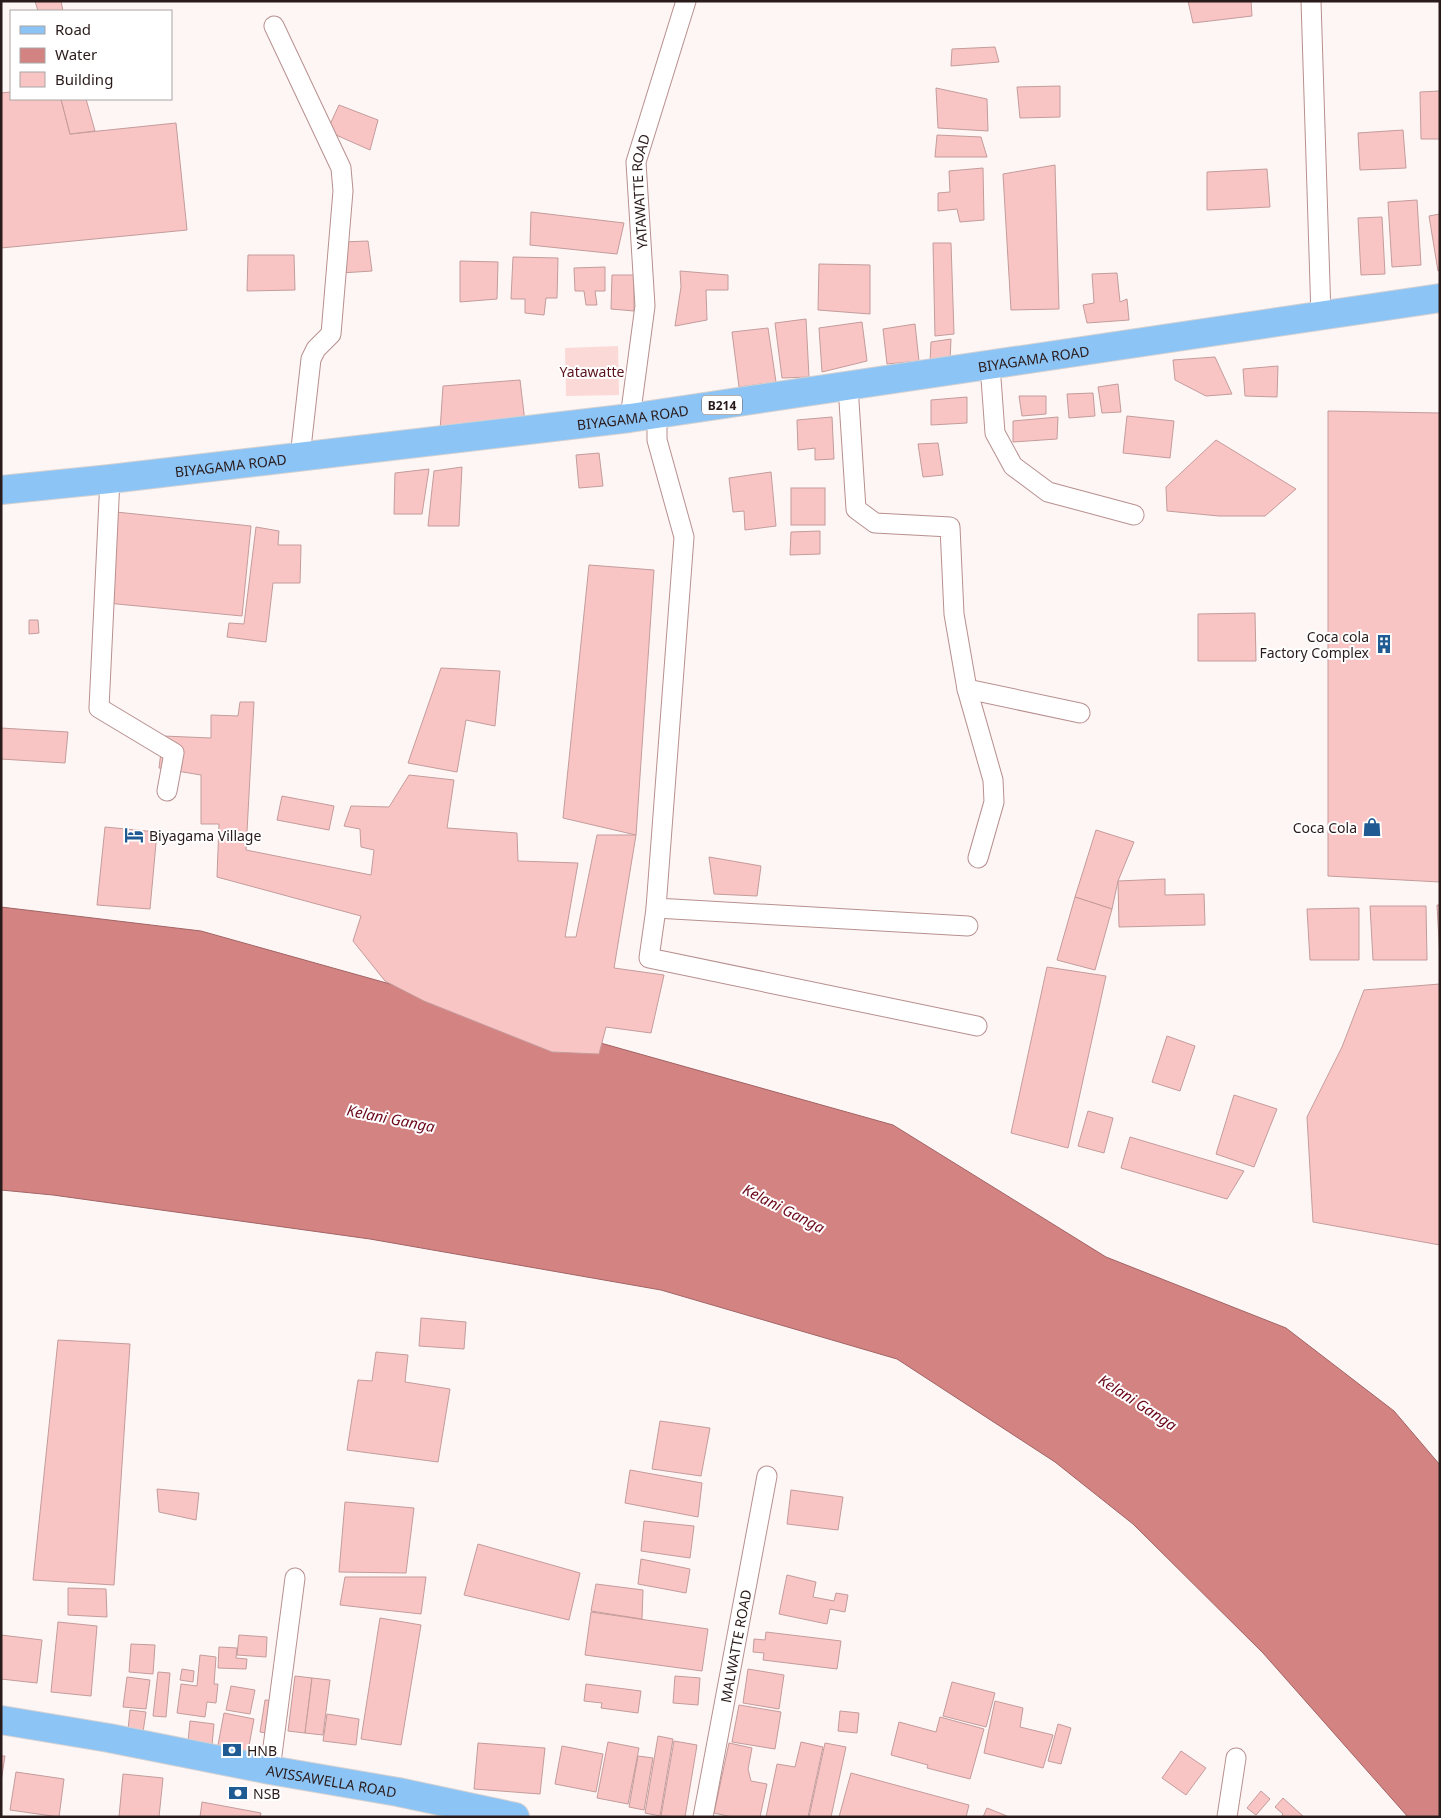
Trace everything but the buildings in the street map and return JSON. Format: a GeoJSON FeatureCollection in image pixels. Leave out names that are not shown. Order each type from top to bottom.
{"type":"FeatureCollection","features":[{"type":"Feature","properties":{"kind":"main road","name":"BIYAGAMA ROAD"},"geometry":{"type":"LineString","coordinates":[[1,490],[630,418],[1440,298]]}},
{"type":"Feature","properties":{"kind":"main road","name":"AVISSAWELLA ROAD"},"geometry":{"type":"LineString","coordinates":[[1,1720],[109,1738],[270,1770],[398,1792],[478,1813],[515,1817]]}},
{"type":"Feature","properties":{"kind":"street","name":"YATAWATTE ROAD"},"geometry":{"type":"LineString","coordinates":[[630,418],[645,306],[636,162],[686,1]]}},
{"type":"Feature","properties":{"kind":"street"},"geometry":{"type":"LineString","coordinates":[[1311,1],[1321,316]]}},
{"type":"Feature","properties":{"kind":"street"},"geometry":{"type":"LineString","coordinates":[[274,26],[341,168],[343,191],[331,334],[316,348],[311,359],[300,457]]}},
{"type":"Feature","properties":{"kind":"street"},"geometry":{"type":"LineString","coordinates":[[990,365],[995,433],[1013,466],[1048,492],[1134,515]]}},
{"type":"Feature","properties":{"kind":"street"},"geometry":{"type":"LineString","coordinates":[[848,386],[856,509],[875,523],[950,527],[954,614],[967,689],[993,780],[994,802],[978,858]]}},
{"type":"Feature","properties":{"kind":"street"},"geometry":{"type":"LineString","coordinates":[[657,414],[657,440],[684,537],[657,902],[649,958],[977,1026]]}},
{"type":"Feature","properties":{"kind":"street"},"geometry":{"type":"LineString","coordinates":[[110,479],[100,708],[174,753],[167,791]]}},
{"type":"Feature","properties":{"kind":"street"},"geometry":{"type":"LineString","coordinates":[[967,689],[1080,713]]}},
{"type":"Feature","properties":{"kind":"street"},"geometry":{"type":"LineString","coordinates":[[657,902],[656,908],[968,926]]}},
{"type":"Feature","properties":{"kind":"street","name":"MALWATTE ROAD"},"geometry":{"type":"LineString","coordinates":[[703,1817],[767,1476]]}},
{"type":"Feature","properties":{"kind":"street"},"geometry":{"type":"LineString","coordinates":[[270,1770],[295,1578]]}},
{"type":"Feature","properties":{"kind":"street"},"geometry":{"type":"LineString","coordinates":[[1227,1817],[1236,1758]]}},
{"type":"Feature","properties":{"kind":"green space","name":"Yatawatte"},"geometry":{"type":"Polygon","coordinates":[[[618,346],[619,395],[566,396],[565,348],[618,346]]]}},
{"type":"Feature","properties":{"kind":"water","name":"Kelani Ganga"},"geometry":{"type":"Polygon","coordinates":[[[1,907],[201,931],[893,1125],[1106,1257],[1286,1328],[1394,1411],[1440,1465],[1440,1817],[1408,1817],[1263,1653],[1133,1524],[1055,1462],[897,1359],[661,1290],[370,1239],[53,1195],[1,1190],[1,907]]]}},
{"type":"Feature","properties":{"kind":"place","name":"Coca cola Factory Complex"},"geometry":{"type":"Point","coordinates":[1384,644]}},
{"type":"Feature","properties":{"kind":"place","name":"Coca Cola"},"geometry":{"type":"Point","coordinates":[1372,827]}},
{"type":"Feature","properties":{"kind":"place","name":"Biyagama Village"},"geometry":{"type":"Point","coordinates":[134,835]}},
{"type":"Feature","properties":{"kind":"place","name":"HNB"},"geometry":{"type":"Point","coordinates":[232,1750]}},
{"type":"Feature","properties":{"kind":"place","name":"NSB"},"geometry":{"type":"Point","coordinates":[238,1793]}}]}
